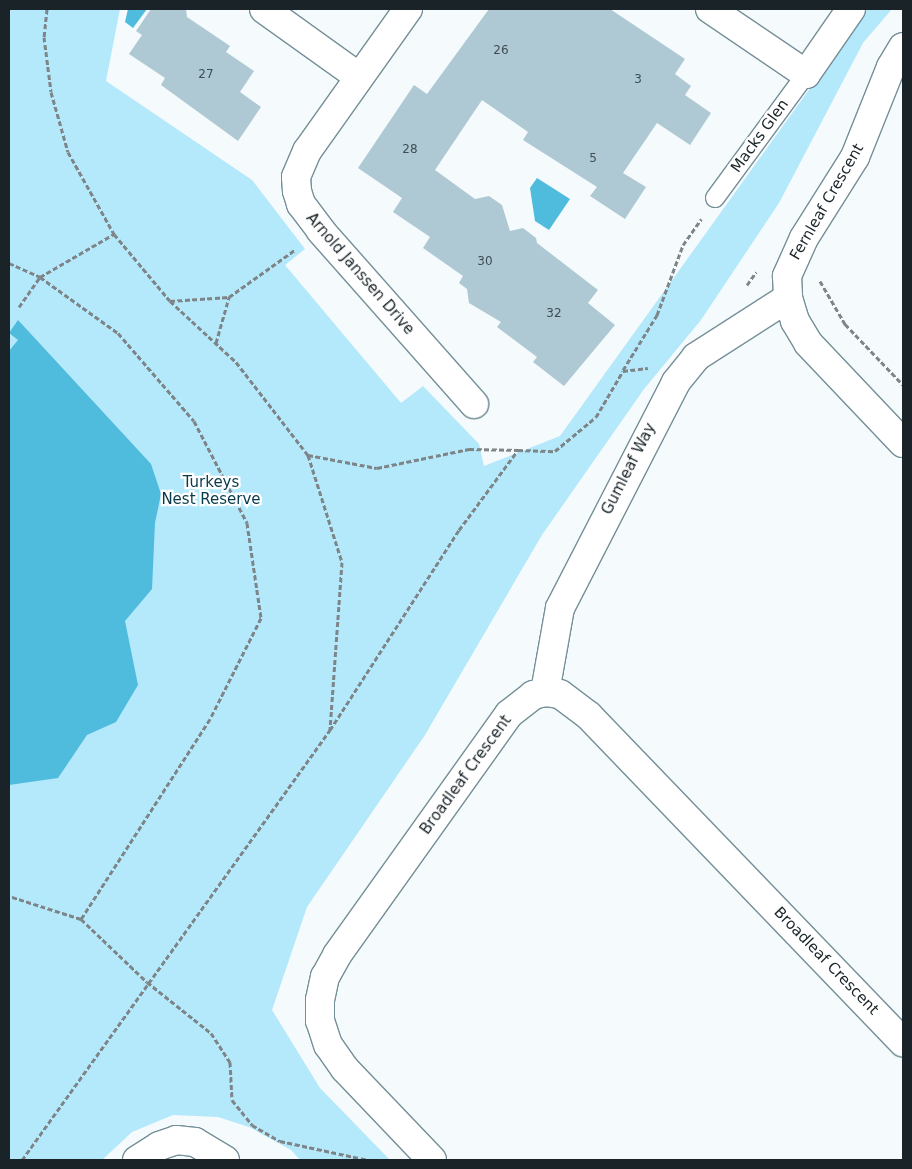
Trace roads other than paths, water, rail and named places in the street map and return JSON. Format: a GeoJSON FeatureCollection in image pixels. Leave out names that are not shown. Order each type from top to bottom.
{"type":"FeatureCollection","features":[{"type":"Feature","properties":{"kind":"street"},"geometry":{"type":"LineString","coordinates":[[264,9],[359,77]]}},
{"type":"Feature","properties":{"kind":"street","name":"Arnold Janssen Drive"},"geometry":{"type":"LineString","coordinates":[[408,9],[306,151],[296,177],[301,204],[321,231],[474,404]]}},
{"type":"Feature","properties":{"kind":"street"},"geometry":{"type":"LineString","coordinates":[[710,9],[806,74]]}},
{"type":"Feature","properties":{"kind":"street","name":"Macks Glen"},"geometry":{"type":"LineString","coordinates":[[806,74],[851,9]]}},
{"type":"Feature","properties":{"kind":"street","name":"Fernleaf Crescent"},"geometry":{"type":"LineString","coordinates":[[788,287],[794,256],[855,158],[888,76],[903,47]]}},
{"type":"Feature","properties":{"kind":"street"},"geometry":{"type":"LineString","coordinates":[[788,287],[795,321],[808,343],[903,443]]}},
{"type":"Feature","properties":{"kind":"street","name":"Gumleaf Way"},"geometry":{"type":"LineString","coordinates":[[545,692],[560,608],[676,382],[696,357],[788,287]]}},
{"type":"Feature","properties":{"kind":"street","name":"Broadleaf Crescent"},"geometry":{"type":"LineString","coordinates":[[432,1160],[345,1069],[328,1045],[320,1021],[320,1000],[326,977],[337,956],[509,714],[520,703],[545,692],[560,694],[589,716],[903,1042]]}},
{"type":"Feature","properties":{"kind":"street"},"geometry":{"type":"LineString","coordinates":[[138,1160],[159,1146],[176,1140],[195,1142],[225,1160]]}},
{"type":"Feature","properties":{"kind":"lane","name":"Macks Glen"},"geometry":{"type":"LineString","coordinates":[[715,198],[806,74]]}},
{"type":"Feature","properties":{"kind":"water"},"geometry":{"type":"Polygon","coordinates":[[[128,9],[147,9],[133,28],[125,22],[128,9]]]}},
{"type":"Feature","properties":{"kind":"water"},"geometry":{"type":"Polygon","coordinates":[[[537,178],[570,199],[549,230],[535,221],[530,188],[537,178]]]}},
{"type":"Feature","properties":{"kind":"water"},"geometry":{"type":"Polygon","coordinates":[[[18,320],[151,464],[161,494],[155,523],[152,589],[125,621],[138,685],[116,722],[87,735],[58,778],[9,785],[9,351],[18,340],[9,333],[18,320]]]}},
{"type":"Feature","properties":{"kind":"park label","name":"Turkeys Nest Reserve"},"geometry":{"type":"Point","coordinates":[211,490]}}]}
